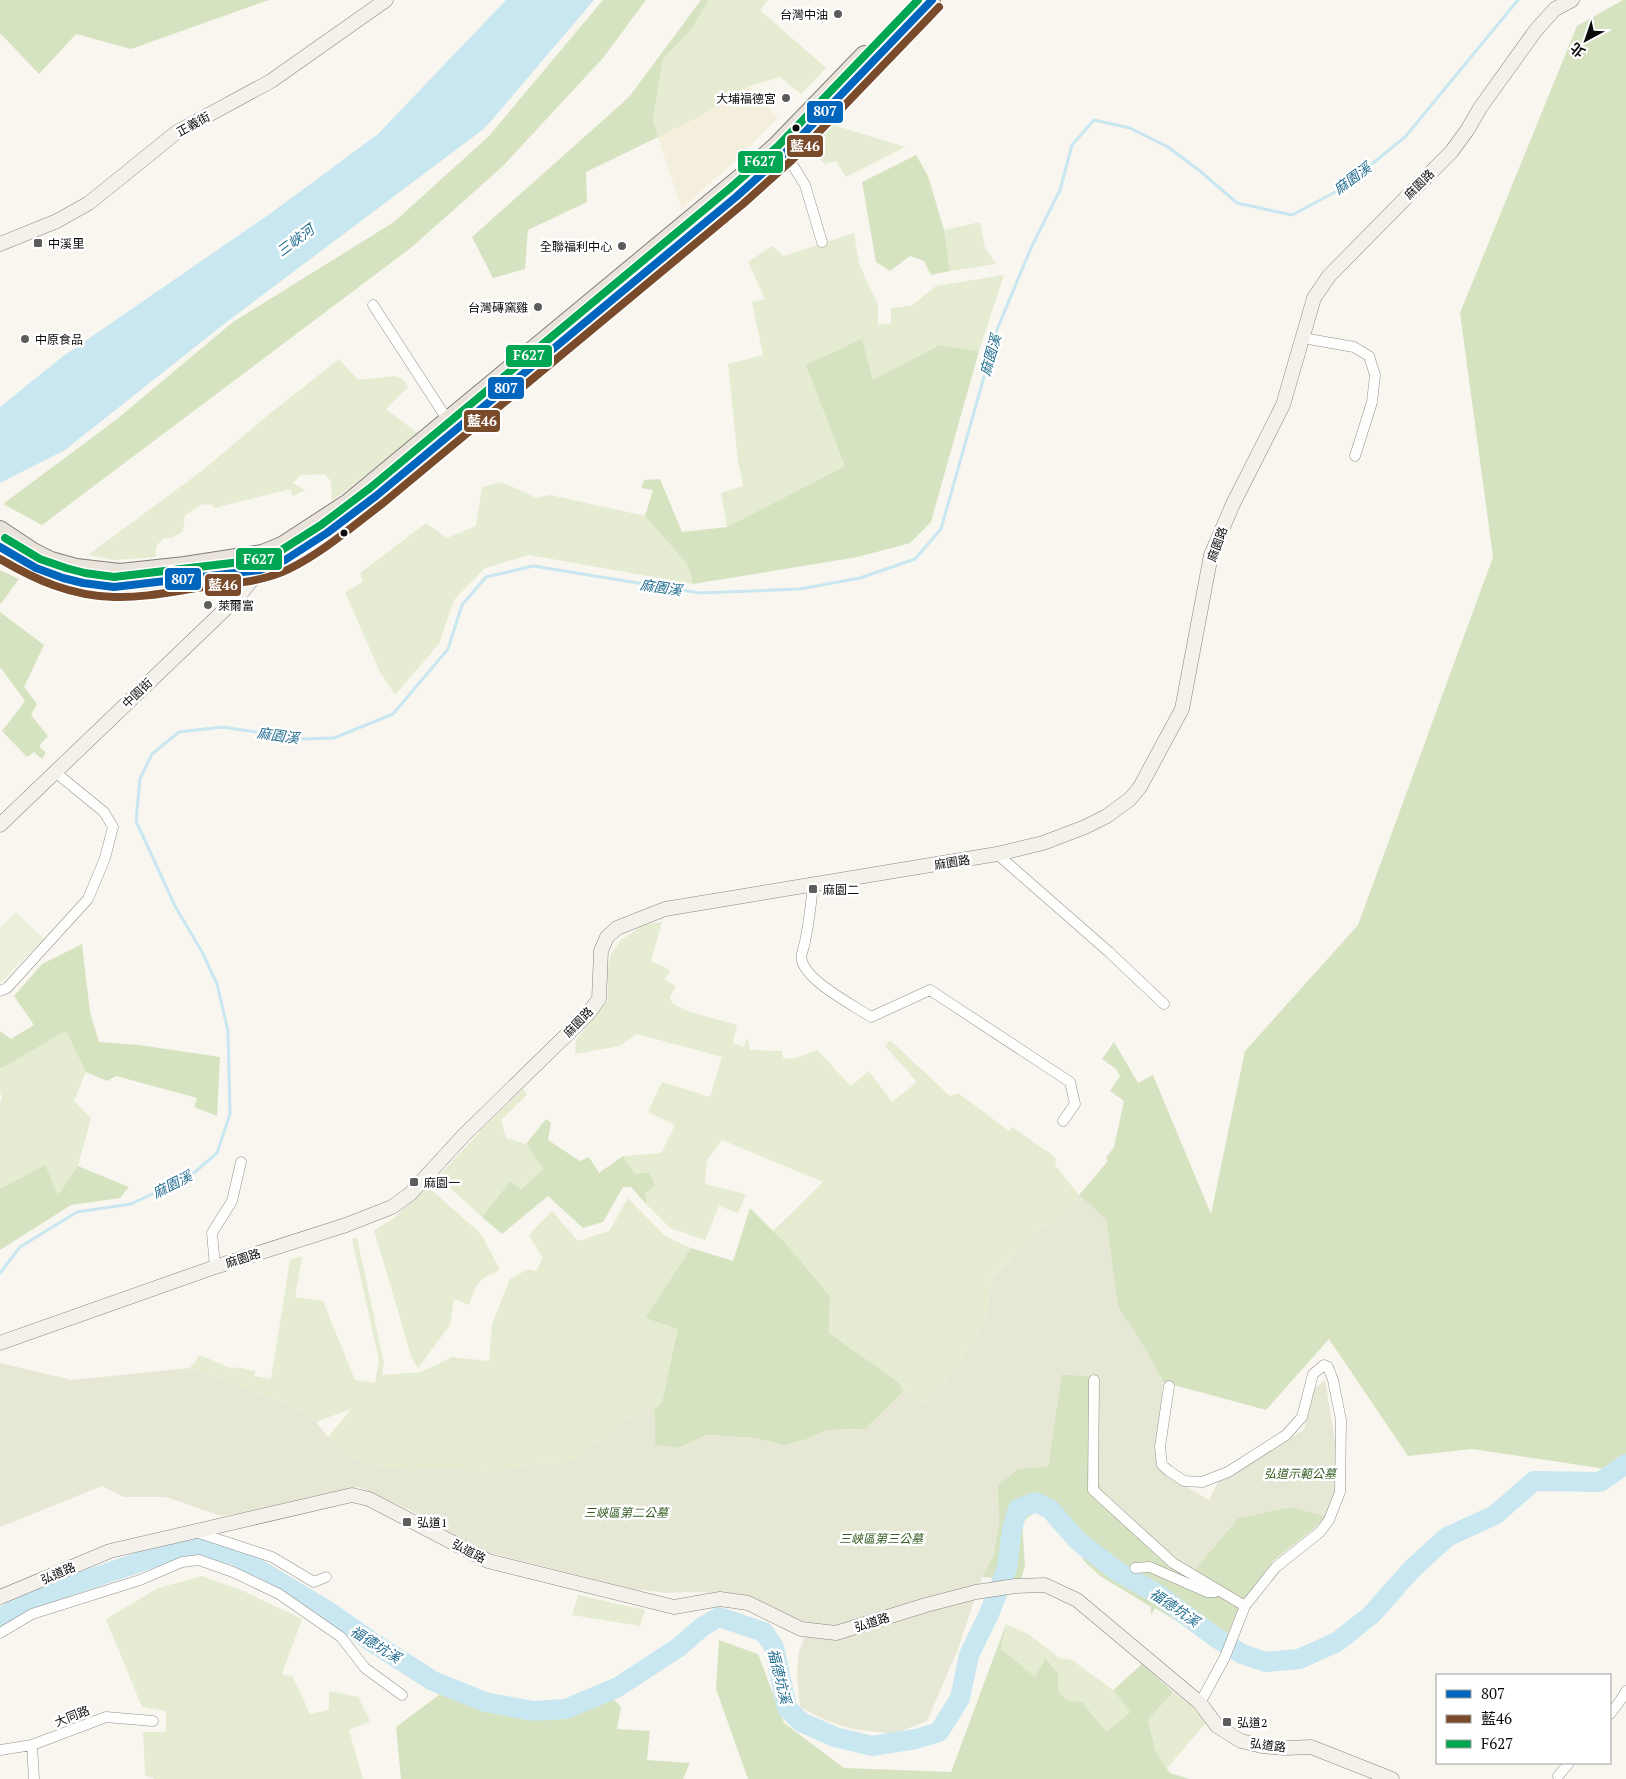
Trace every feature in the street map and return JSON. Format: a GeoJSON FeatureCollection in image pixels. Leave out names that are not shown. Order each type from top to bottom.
{"type":"FeatureCollection","features":[{"type":"Feature","properties":{"kind":"main road"},"geometry":{"type":"LineString","coordinates":[[0,529],[33,551],[51,560],[76,567],[120,572],[262,554],[282,545],[348,502],[732,184],[775,146],[917,0]]}},
{"type":"Feature","properties":{"kind":"main road"},"geometry":{"type":"LineString","coordinates":[[0,547],[36,568],[76,581],[114,587],[260,570],[285,560],[327,533],[376,496],[736,197],[785,153],[932,0]]}},
{"type":"Feature","properties":{"kind":"street","name":"正義街"},"geometry":{"type":"LineString","coordinates":[[0,244],[57,220],[88,203],[177,132],[271,81],[386,0]]}},
{"type":"Feature","properties":{"kind":"street","name":"麻園路"},"geometry":{"type":"LineString","coordinates":[[0,1342],[215,1267],[375,1215],[392,1207],[410,1194],[464,1135],[587,1015],[599,999],[601,951],[607,937],[617,928],[665,909],[997,854],[1042,843],[1086,827],[1107,816],[1130,799],[1140,787],[1182,709],[1211,555],[1233,504],[1283,405],[1314,298],[1329,276],[1452,151],[1480,108],[1536,30],[1555,9],[1572,0]]}},
{"type":"Feature","properties":{"kind":"street"},"geometry":{"type":"LineString","coordinates":[[785,153],[805,185],[822,242]]}},
{"type":"Feature","properties":{"kind":"street"},"geometry":{"type":"LineString","coordinates":[[373,306],[446,419]]}},
{"type":"Feature","properties":{"kind":"street"},"geometry":{"type":"LineString","coordinates":[[1303,338],[1354,347],[1369,356],[1375,375],[1372,402],[1355,456]]}},
{"type":"Feature","properties":{"kind":"street"},"geometry":{"type":"LineString","coordinates":[[260,570],[262,554]]}},
{"type":"Feature","properties":{"kind":"street","name":"中園街"},"geometry":{"type":"LineString","coordinates":[[0,826],[238,597],[260,570]]}},
{"type":"Feature","properties":{"kind":"street"},"geometry":{"type":"LineString","coordinates":[[0,990],[7,988],[88,899],[105,858],[113,827],[104,812],[55,772]]}},
{"type":"Feature","properties":{"kind":"street"},"geometry":{"type":"LineString","coordinates":[[997,854],[1109,952],[1164,1004]]}},
{"type":"Feature","properties":{"kind":"street"},"geometry":{"type":"LineString","coordinates":[[813,884],[810,920],[802,961],[822,985],[870,1017],[930,990],[1070,1082],[1075,1104],[1063,1121]]}},
{"type":"Feature","properties":{"kind":"street"},"geometry":{"type":"LineString","coordinates":[[215,1267],[212,1234],[232,1201],[241,1162]]}},
{"type":"Feature","properties":{"kind":"street"},"geometry":{"type":"LineString","coordinates":[[1169,1386],[1160,1447],[1162,1465],[1168,1471],[1184,1480],[1202,1482],[1228,1472],[1286,1435],[1302,1417],[1313,1374],[1324,1364],[1328,1367],[1333,1380],[1341,1420],[1341,1483],[1338,1499],[1329,1520],[1320,1532],[1276,1567],[1245,1606],[1225,1656],[1200,1703]]}},
{"type":"Feature","properties":{"kind":"street"},"geometry":{"type":"LineString","coordinates":[[1094,1380],[1093,1490],[1173,1563],[1245,1606]]}},
{"type":"Feature","properties":{"kind":"street","name":"弘道路"},"geometry":{"type":"LineString","coordinates":[[0,1597],[110,1551],[352,1495],[369,1498],[488,1561],[674,1607],[720,1599],[740,1602],[801,1629],[836,1634],[926,1605],[976,1592],[1015,1586],[1045,1586],[1077,1600],[1200,1703],[1217,1726],[1241,1741],[1262,1746],[1285,1748],[1311,1747],[1392,1779]]}},
{"type":"Feature","properties":{"kind":"street"},"geometry":{"type":"LineString","coordinates":[[195,1531],[272,1557],[314,1582],[326,1577]]}},
{"type":"Feature","properties":{"kind":"street"},"geometry":{"type":"LineString","coordinates":[[0,1634],[32,1614],[140,1580],[182,1562],[198,1560],[233,1572],[279,1594],[341,1636],[365,1668],[402,1695]]}},
{"type":"Feature","properties":{"kind":"street"},"geometry":{"type":"LineString","coordinates":[[1135,1568],[1150,1567],[1207,1592],[1221,1593]]}},
{"type":"Feature","properties":{"kind":"street"},"geometry":{"type":"LineString","coordinates":[[1611,1713],[1623,1704],[1626,1690]]}},
{"type":"Feature","properties":{"kind":"street","name":"大同路"},"geometry":{"type":"LineString","coordinates":[[0,1750],[32,1745],[106,1717],[153,1721]]}},
{"type":"Feature","properties":{"kind":"street"},"geometry":{"type":"LineString","coordinates":[[32,1745],[34,1779]]}},
{"type":"Feature","properties":{"kind":"street"},"geometry":{"type":"LineString","coordinates":[[1557,1764],[1558,1777]]}},
{"type":"Feature","properties":{"kind":"street"},"geometry":{"type":"LineString","coordinates":[[1558,1777],[1568,1764]]}},
{"type":"Feature","properties":{"kind":"shaded area"},"geometry":{"type":"Polygon","coordinates":[[[749,86],[778,118],[682,209],[658,137],[701,116],[749,86]]]}},
{"type":"Feature","properties":{"kind":"green space"},"geometry":{"type":"Polygon","coordinates":[[[0,0],[269,0],[131,49],[76,34],[39,74],[0,33],[0,0]]]}},
{"type":"Feature","properties":{"kind":"green space"},"geometry":{"type":"Polygon","coordinates":[[[603,0],[646,0],[603,58],[502,167],[412,247],[42,525],[3,504],[117,419],[233,322],[394,222],[489,136],[603,0]]]}},
{"type":"Feature","properties":{"kind":"green space"},"geometry":{"type":"Polygon","coordinates":[[[701,0],[709,0],[691,30],[663,58],[653,120],[658,137],[586,172],[587,202],[528,230],[525,269],[493,278],[472,237],[629,97],[701,0]]]}},
{"type":"Feature","properties":{"kind":"green space"},"geometry":{"type":"Polygon","coordinates":[[[709,0],[768,0],[760,10],[826,68],[801,94],[780,77],[749,86],[701,116],[658,137],[653,120],[663,57],[691,30],[709,0]]]}},
{"type":"Feature","properties":{"kind":"green space"},"geometry":{"type":"Polygon","coordinates":[[[1626,0],[1626,1472],[1472,1449],[1408,1456],[1329,1339],[1266,1410],[1163,1382],[1143,1345],[1118,1307],[1106,1220],[1079,1195],[1108,1161],[1106,1158],[1114,1147],[1124,1101],[1110,1091],[1120,1076],[1116,1069],[1102,1059],[1114,1042],[1138,1083],[1153,1075],[1211,1214],[1245,1051],[1358,925],[1493,557],[1460,313],[1577,26],[1626,0]]]}},
{"type":"Feature","properties":{"kind":"green space"},"geometry":{"type":"Polygon","coordinates":[[[830,124],[905,147],[846,177],[836,161],[825,164],[806,146],[830,124]]]}},
{"type":"Feature","properties":{"kind":"green space"},"geometry":{"type":"Polygon","coordinates":[[[916,155],[928,176],[944,230],[950,271],[931,275],[924,261],[910,256],[890,271],[876,262],[862,182],[916,155]]]}},
{"type":"Feature","properties":{"kind":"green space"},"geometry":{"type":"Polygon","coordinates":[[[980,222],[985,248],[996,264],[950,271],[944,230],[980,222]]]}},
{"type":"Feature","properties":{"kind":"green space"},"geometry":{"type":"Polygon","coordinates":[[[854,233],[859,264],[878,305],[878,325],[891,323],[891,308],[911,306],[936,286],[1004,275],[979,351],[940,345],[873,381],[862,339],[845,466],[727,527],[721,493],[743,486],[738,461],[728,364],[763,355],[752,302],[765,299],[748,262],[772,246],[784,256],[854,233]]]}},
{"type":"Feature","properties":{"kind":"green space"},"geometry":{"type":"Polygon","coordinates":[[[862,339],[873,380],[940,345],[979,351],[931,522],[910,543],[858,557],[693,584],[688,565],[645,516],[653,490],[641,488],[644,480],[660,479],[682,532],[727,527],[845,466],[806,365],[862,339]]]}},
{"type":"Feature","properties":{"kind":"green space"},"geometry":{"type":"Polygon","coordinates":[[[339,359],[358,380],[394,376],[403,379],[408,387],[386,409],[419,434],[332,501],[331,481],[324,474],[301,475],[293,483],[305,490],[293,496],[290,489],[214,508],[213,505],[203,504],[185,515],[183,531],[172,538],[164,538],[157,545],[155,557],[114,560],[88,555],[203,470],[268,415],[339,359]]]}},
{"type":"Feature","properties":{"kind":"green space"},"geometry":{"type":"Polygon","coordinates":[[[502,482],[536,498],[550,495],[645,516],[688,565],[693,584],[529,555],[485,568],[454,600],[439,644],[395,695],[380,672],[345,592],[363,582],[360,573],[426,523],[447,538],[476,526],[482,487],[502,482]]]}},
{"type":"Feature","properties":{"kind":"green space"},"geometry":{"type":"Polygon","coordinates":[[[0,570],[19,579],[0,605],[0,570]]]}},
{"type":"Feature","properties":{"kind":"green space"},"geometry":{"type":"Polygon","coordinates":[[[0,612],[44,645],[24,687],[37,704],[31,715],[48,736],[39,746],[46,753],[42,759],[34,752],[27,757],[2,731],[25,701],[0,667],[0,612]]]}},
{"type":"Feature","properties":{"kind":"green space"},"geometry":{"type":"Polygon","coordinates":[[[16,912],[44,939],[0,983],[0,928],[16,912]]]}},
{"type":"Feature","properties":{"kind":"green space"},"geometry":{"type":"Polygon","coordinates":[[[662,922],[651,961],[670,970],[665,980],[676,986],[670,997],[673,1004],[690,1012],[737,1025],[733,1043],[744,1047],[747,1037],[750,1050],[782,1051],[783,1058],[793,1059],[817,1050],[851,1086],[869,1071],[892,1102],[917,1082],[885,1046],[890,1040],[950,1096],[958,1093],[1009,1131],[1012,1127],[1052,1155],[1056,1159],[1055,1165],[1079,1195],[1048,1224],[1028,1238],[991,1278],[987,1315],[975,1340],[948,1379],[925,1402],[916,1404],[915,1394],[904,1391],[898,1382],[829,1333],[830,1296],[773,1231],[823,1182],[722,1140],[707,1160],[705,1184],[746,1194],[738,1213],[719,1206],[705,1240],[670,1228],[647,1205],[645,1193],[648,1172],[635,1174],[623,1156],[661,1153],[675,1125],[648,1112],[662,1082],[710,1097],[722,1057],[637,1034],[620,1046],[575,1054],[576,1040],[608,1001],[607,972],[611,954],[621,940],[643,925],[662,922]]]}},
{"type":"Feature","properties":{"kind":"green space"},"geometry":{"type":"Polygon","coordinates":[[[82,944],[90,1012],[99,1042],[139,1045],[220,1057],[217,1116],[194,1107],[197,1098],[116,1076],[107,1081],[86,1072],[66,1031],[0,1069],[0,1031],[11,1039],[34,1025],[14,996],[42,964],[82,944]]]}},
{"type":"Feature","properties":{"kind":"green space"},"geometry":{"type":"Polygon","coordinates":[[[66,1031],[86,1072],[74,1101],[91,1118],[78,1166],[58,1195],[44,1166],[0,1189],[0,1103],[2,1097],[0,1093],[0,1069],[66,1031]]]}},
{"type":"Feature","properties":{"kind":"green space"},"geometry":{"type":"Polygon","coordinates":[[[523,1089],[527,1095],[501,1120],[506,1138],[526,1144],[543,1169],[520,1189],[509,1182],[482,1217],[438,1177],[481,1130],[523,1089]]]}},
{"type":"Feature","properties":{"kind":"green space"},"geometry":{"type":"Polygon","coordinates":[[[546,1119],[551,1123],[548,1140],[580,1161],[589,1157],[599,1173],[623,1156],[635,1174],[649,1172],[655,1186],[645,1193],[647,1205],[631,1187],[623,1187],[603,1222],[583,1228],[548,1196],[502,1234],[482,1217],[510,1181],[521,1189],[543,1169],[526,1144],[546,1119]]]}},
{"type":"Feature","properties":{"kind":"green space"},"geometry":{"type":"Polygon","coordinates":[[[45,1165],[58,1195],[78,1166],[129,1187],[120,1198],[71,1205],[0,1250],[0,1189],[45,1165]]]}},
{"type":"Feature","properties":{"kind":"green space"},"geometry":{"type":"Polygon","coordinates":[[[427,1186],[481,1234],[500,1270],[479,1283],[469,1305],[454,1299],[450,1325],[418,1368],[412,1359],[374,1230],[393,1219],[427,1186]]]}},
{"type":"Feature","properties":{"kind":"green space"},"geometry":{"type":"Polygon","coordinates":[[[1079,1195],[1106,1219],[1118,1307],[1143,1345],[1163,1382],[1156,1463],[1171,1478],[1209,1500],[1219,1480],[1304,1430],[1314,1389],[1325,1380],[1337,1453],[1335,1492],[1326,1516],[1290,1507],[1238,1518],[1192,1573],[1111,1502],[1097,1482],[1099,1377],[1062,1374],[1048,1466],[1018,1469],[998,1485],[999,1524],[993,1556],[982,1577],[958,1649],[927,1721],[894,1734],[853,1729],[825,1720],[800,1707],[797,1673],[799,1651],[811,1622],[797,1621],[743,1595],[696,1592],[668,1593],[632,1589],[475,1549],[414,1512],[359,1487],[265,1509],[221,1516],[166,1497],[124,1497],[102,1486],[0,1527],[0,1363],[72,1380],[190,1368],[295,1407],[316,1422],[328,1437],[350,1457],[374,1466],[410,1470],[495,1471],[536,1464],[564,1463],[575,1459],[654,1401],[655,1445],[679,1448],[706,1435],[755,1438],[784,1445],[808,1439],[828,1430],[865,1429],[904,1391],[915,1394],[916,1404],[925,1402],[948,1379],[975,1340],[987,1315],[991,1279],[1028,1238],[1048,1224],[1079,1195]]]}},
{"type":"Feature","properties":{"kind":"green space"},"geometry":{"type":"Polygon","coordinates":[[[628,1198],[665,1236],[691,1248],[645,1318],[679,1329],[662,1402],[654,1410],[653,1402],[623,1422],[575,1459],[564,1463],[536,1464],[495,1471],[410,1470],[374,1466],[350,1457],[328,1437],[351,1409],[316,1422],[295,1407],[190,1368],[200,1355],[233,1369],[237,1367],[255,1371],[254,1376],[271,1379],[290,1260],[302,1256],[295,1297],[323,1301],[355,1380],[375,1383],[379,1360],[352,1239],[357,1238],[384,1363],[382,1375],[421,1372],[452,1357],[489,1361],[492,1324],[510,1279],[528,1269],[536,1271],[543,1258],[529,1235],[552,1211],[578,1241],[609,1231],[628,1198]]]}},
{"type":"Feature","properties":{"kind":"green space"},"geometry":{"type":"Polygon","coordinates":[[[750,1208],[785,1243],[830,1296],[829,1333],[898,1382],[904,1391],[865,1429],[828,1430],[808,1439],[784,1445],[755,1438],[706,1435],[679,1448],[655,1445],[654,1410],[662,1402],[678,1329],[645,1318],[691,1248],[733,1261],[750,1208]]]}},
{"type":"Feature","properties":{"kind":"green space"},"geometry":{"type":"Polygon","coordinates":[[[1061,1374],[1099,1377],[1097,1482],[1192,1573],[1238,1518],[1290,1507],[1326,1516],[1316,1527],[1273,1561],[1239,1607],[1220,1652],[1193,1631],[1155,1608],[1151,1615],[1151,1607],[1100,1576],[1085,1562],[1074,1544],[1057,1523],[1041,1512],[1033,1514],[1022,1522],[1025,1565],[1021,1580],[982,1577],[993,1556],[999,1524],[997,1485],[1018,1469],[1048,1466],[1061,1374]]]}},
{"type":"Feature","properties":{"kind":"green space"},"geometry":{"type":"Polygon","coordinates":[[[202,1576],[243,1591],[302,1619],[282,1674],[293,1677],[310,1714],[329,1710],[329,1691],[358,1697],[370,1721],[349,1730],[363,1779],[155,1779],[145,1775],[143,1732],[166,1732],[166,1711],[142,1707],[106,1619],[158,1588],[202,1576]]]}},
{"type":"Feature","properties":{"kind":"green space"},"geometry":{"type":"Polygon","coordinates":[[[578,1595],[645,1610],[640,1626],[572,1615],[578,1595]]]}},
{"type":"Feature","properties":{"kind":"green space"},"geometry":{"type":"Polygon","coordinates":[[[1006,1624],[1030,1635],[1059,1658],[1072,1660],[1113,1690],[1130,1712],[1107,1732],[1082,1702],[1067,1700],[1058,1691],[1058,1673],[1047,1658],[1035,1678],[1001,1649],[1006,1624]]]}},
{"type":"Feature","properties":{"kind":"green space"},"geometry":{"type":"Polygon","coordinates":[[[1006,1624],[1001,1649],[1035,1677],[1046,1658],[1058,1673],[1058,1691],[1067,1700],[1082,1702],[1107,1732],[1130,1712],[1113,1690],[1142,1664],[1173,1692],[1148,1720],[1156,1752],[1170,1773],[1189,1779],[748,1779],[716,1689],[719,1640],[758,1654],[784,1723],[844,1768],[951,1772],[1006,1624]]]}},
{"type":"Feature","properties":{"kind":"green space"},"geometry":{"type":"Polygon","coordinates":[[[443,1692],[481,1708],[529,1719],[566,1718],[613,1698],[621,1707],[617,1729],[650,1731],[647,1760],[690,1763],[683,1779],[401,1779],[396,1727],[443,1692]]]}},
{"type":"Feature","properties":{"kind":"green space"},"geometry":{"type":"Polygon","coordinates":[[[1173,1692],[1192,1706],[1206,1723],[1167,1768],[1156,1752],[1148,1720],[1173,1692]]]}},
{"type":"Feature","properties":{"kind":"water","name":"三峽河"},"geometry":{"type":"Polygon","coordinates":[[[506,0],[594,0],[485,128],[224,324],[65,450],[0,483],[0,407],[62,357],[271,213],[378,134],[506,0]]]}},
{"type":"Feature","properties":{"kind":"waterway","name":"麻園溪"},"geometry":{"type":"LineString","coordinates":[[0,1273],[20,1247],[77,1212],[131,1204],[189,1177],[217,1153],[230,1114],[228,1031],[217,984],[202,952],[175,906],[136,821],[140,779],[152,754],[179,732],[222,727],[303,739],[334,738],[393,714],[448,649],[462,605],[486,577],[533,566],[700,593],[800,589],[860,578],[915,559],[941,529],[998,327],[1031,248],[1060,190],[1072,145],[1094,120],[1130,128],[1168,147],[1200,171],[1237,203],[1292,215],[1341,189],[1405,137],[1518,0]]}},
{"type":"Feature","properties":{"kind":"waterway","name":"福德坑溪"},"geometry":{"type":"LineString","coordinates":[[0,1618],[34,1598],[187,1546],[235,1555],[328,1611],[433,1681],[485,1702],[533,1711],[566,1709],[618,1687],[679,1647],[702,1627],[719,1617],[764,1632],[774,1647],[787,1708],[801,1722],[835,1737],[872,1746],[916,1739],[939,1732],[960,1698],[969,1655],[989,1614],[1007,1568],[1012,1529],[1018,1509],[1035,1502],[1050,1509],[1078,1541],[1117,1571],[1159,1595],[1215,1637],[1242,1654],[1266,1662],[1299,1659],[1337,1642],[1371,1615],[1412,1569],[1447,1537],[1495,1515],[1534,1481],[1600,1482],[1626,1464]]}},
{"type":"Feature","properties":{"kind":"transit line","name":"F627"},"geometry":{"type":"LineString","coordinates":[[5,538],[40,559],[85,573],[114,577],[257,560],[280,551],[321,525],[370,488],[729,189],[778,146],[918,0]]}},
{"type":"Feature","properties":{"kind":"transit line","name":"807"},"geometry":{"type":"LineString","coordinates":[[0,547],[36,568],[63,578],[114,587],[260,570],[285,560],[327,533],[376,496],[736,197],[785,153],[932,0]]}},
{"type":"Feature","properties":{"kind":"transit line","name":"藍46"},"geometry":{"type":"LineString","coordinates":[[0,559],[54,586],[83,594],[114,597],[148,595],[248,581],[269,577],[301,563],[337,539],[382,504],[743,204],[792,160],[939,7]]}},
{"type":"Feature","properties":{"kind":"place","name":"台灣中油"},"geometry":{"type":"Point","coordinates":[838,14]}},
{"type":"Feature","properties":{"kind":"place","name":"大埔福德宮"},"geometry":{"type":"Point","coordinates":[786,98]}},
{"type":"Feature","properties":{"kind":"place","name":"中溪里"},"geometry":{"type":"Point","coordinates":[38,243]}},
{"type":"Feature","properties":{"kind":"place","name":"全聯福利中心"},"geometry":{"type":"Point","coordinates":[622,246]}},
{"type":"Feature","properties":{"kind":"place","name":"台灣磚窯雞"},"geometry":{"type":"Point","coordinates":[538,307]}},
{"type":"Feature","properties":{"kind":"place","name":"中原食品"},"geometry":{"type":"Point","coordinates":[25,339]}},
{"type":"Feature","properties":{"kind":"place","name":"萊爾富"},"geometry":{"type":"Point","coordinates":[208,605]}},
{"type":"Feature","properties":{"kind":"place","name":"麻園二"},"geometry":{"type":"Point","coordinates":[813,889]}},
{"type":"Feature","properties":{"kind":"place","name":"麻園一"},"geometry":{"type":"Point","coordinates":[414,1182]}},
{"type":"Feature","properties":{"kind":"place","name":"弘道1"},"geometry":{"type":"Point","coordinates":[407,1522]}},
{"type":"Feature","properties":{"kind":"place","name":"弘道2"},"geometry":{"type":"Point","coordinates":[1227,1722]}},
{"type":"Feature","properties":{"kind":"park label","name":"弘道示範公墓"},"geometry":{"type":"Point","coordinates":[1300,1473]}},
{"type":"Feature","properties":{"kind":"park label","name":"三峽區第二公墓"},"geometry":{"type":"Point","coordinates":[626,1512]}},
{"type":"Feature","properties":{"kind":"park label","name":"三峽區第三公墓"},"geometry":{"type":"Point","coordinates":[881,1538]}}]}
